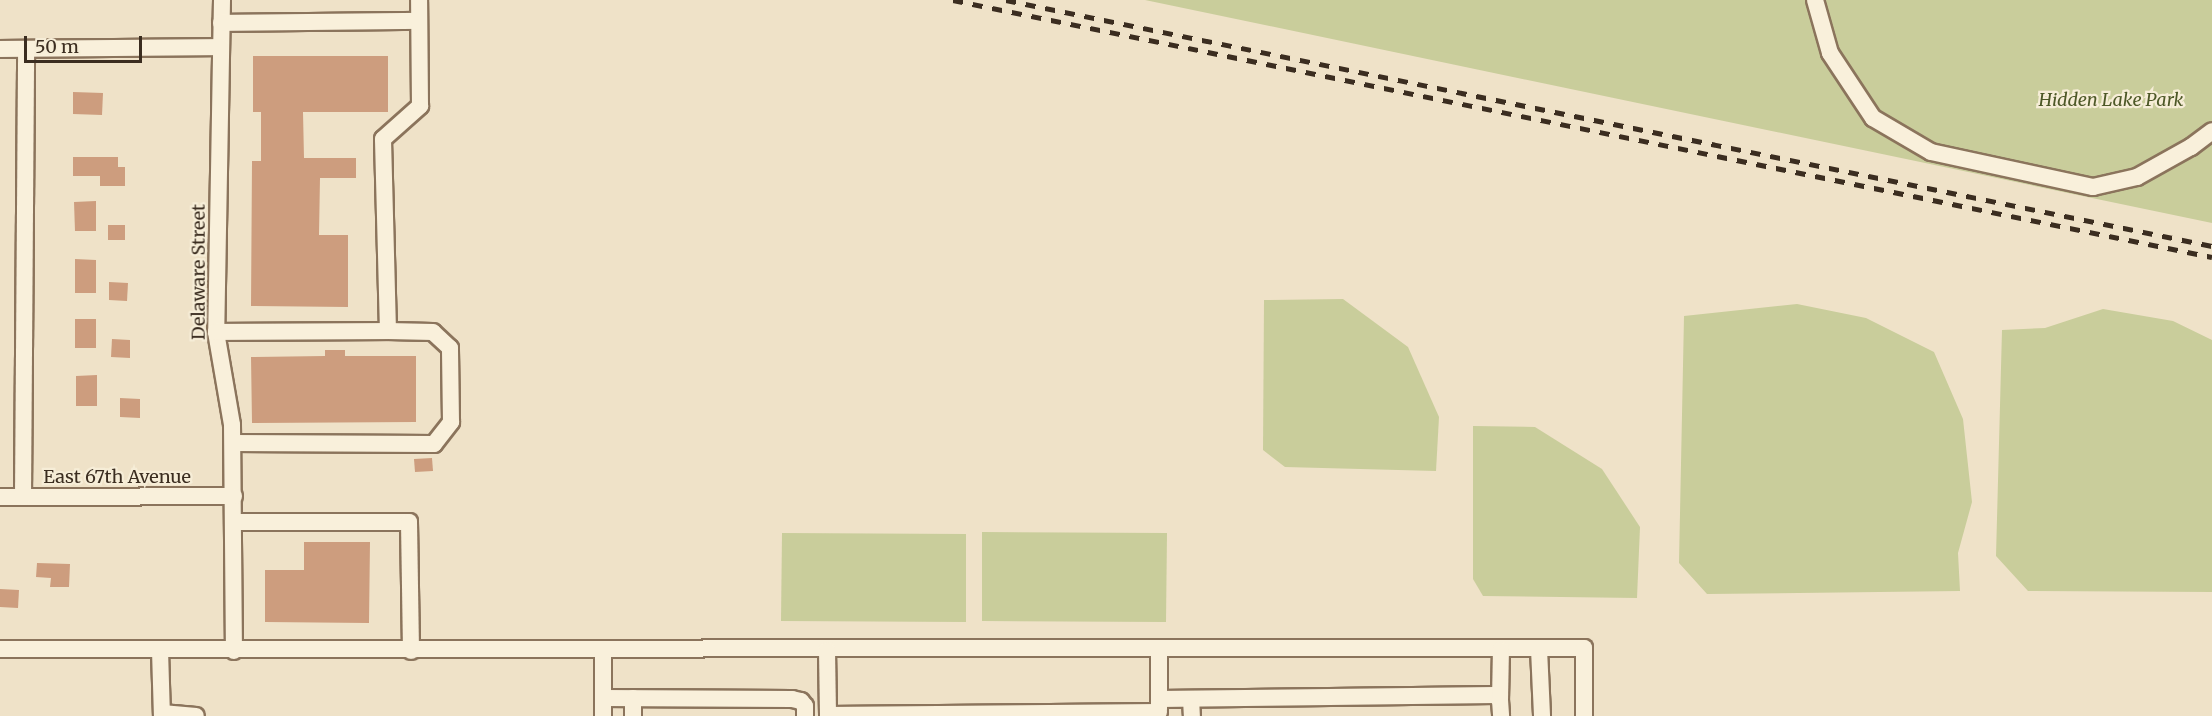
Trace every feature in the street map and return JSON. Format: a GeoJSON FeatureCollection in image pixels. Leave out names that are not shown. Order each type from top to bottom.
{"type":"FeatureCollection","features":[{"type":"Feature","properties":{"kind":"street","name":"Delaware Street"},"geometry":{"type":"LineString","coordinates":[[222,0],[216,332],[233,443],[234,651]]}},
{"type":"Feature","properties":{"kind":"street"},"geometry":{"type":"LineString","coordinates":[[387,331],[383,139],[420,106],[418,0]]}},
{"type":"Feature","properties":{"kind":"street"},"geometry":{"type":"LineString","coordinates":[[1815,0],[1830,53],[1873,118],[1931,152],[2093,187],[2137,177],[2191,147],[2212,131]]}},
{"type":"Feature","properties":{"kind":"street"},"geometry":{"type":"LineString","coordinates":[[221,22],[419,21]]}},
{"type":"Feature","properties":{"kind":"street"},"geometry":{"type":"LineString","coordinates":[[0,49],[220,47]]}},
{"type":"Feature","properties":{"kind":"street"},"geometry":{"type":"LineString","coordinates":[[23,497],[26,49]]}},
{"type":"Feature","properties":{"kind":"street"},"geometry":{"type":"LineString","coordinates":[[216,332],[433,332],[450,348],[451,423],[434,444],[233,443]]}},
{"type":"Feature","properties":{"kind":"street","name":"East 67th Avenue"},"geometry":{"type":"LineString","coordinates":[[0,497],[234,496]]}},
{"type":"Feature","properties":{"kind":"street"},"geometry":{"type":"LineString","coordinates":[[235,522],[409,522],[411,651]]}},
{"type":"Feature","properties":{"kind":"street"},"geometry":{"type":"LineString","coordinates":[[0,650],[1501,650],[1584,648],[1584,716]]}},
{"type":"Feature","properties":{"kind":"street"},"geometry":{"type":"LineString","coordinates":[[1539,649],[1542,716]]}},
{"type":"Feature","properties":{"kind":"street"},"geometry":{"type":"LineString","coordinates":[[160,650],[162,715],[196,716]]}},
{"type":"Feature","properties":{"kind":"street"},"geometry":{"type":"LineString","coordinates":[[603,650],[603,716]]}},
{"type":"Feature","properties":{"kind":"street"},"geometry":{"type":"LineString","coordinates":[[828,650],[828,710]]}},
{"type":"Feature","properties":{"kind":"street"},"geometry":{"type":"LineString","coordinates":[[1159,650],[1159,709]]}},
{"type":"Feature","properties":{"kind":"street"},"geometry":{"type":"LineString","coordinates":[[1501,650],[1501,708]]}},
{"type":"Feature","properties":{"kind":"street"},"geometry":{"type":"LineString","coordinates":[[603,698],[828,710],[1159,709],[1191,699],[1495,695],[1501,708]]}},
{"type":"Feature","properties":{"kind":"street"},"geometry":{"type":"LineString","coordinates":[[633,698],[633,716]]}},
{"type":"Feature","properties":{"kind":"street"},"geometry":{"type":"LineString","coordinates":[[1191,699],[1192,716]]}},
{"type":"Feature","properties":{"kind":"green space","name":"Hidden Lake Park"},"geometry":{"type":"Polygon","coordinates":[[[1145,0],[2212,0],[2212,223],[1145,0]]]}},
{"type":"Feature","properties":{"kind":"green space"},"geometry":{"type":"Polygon","coordinates":[[[1343,299],[1408,347],[1439,417],[1436,471],[1285,467],[1263,450],[1264,300],[1343,299]]]}},
{"type":"Feature","properties":{"kind":"green space"},"geometry":{"type":"Polygon","coordinates":[[[1797,304],[1866,318],[1934,352],[1963,419],[1972,502],[1958,553],[1960,591],[1707,594],[1679,563],[1684,316],[1797,304]]]}},
{"type":"Feature","properties":{"kind":"green space"},"geometry":{"type":"Polygon","coordinates":[[[2103,309],[2173,321],[2212,340],[2212,592],[2028,591],[1996,556],[2002,330],[2045,328],[2103,309]]]}},
{"type":"Feature","properties":{"kind":"green space"},"geometry":{"type":"Polygon","coordinates":[[[1473,426],[1535,427],[1602,469],[1640,527],[1637,598],[1483,596],[1473,579],[1473,426]]]}},
{"type":"Feature","properties":{"kind":"green space"},"geometry":{"type":"Polygon","coordinates":[[[982,532],[1167,533],[1166,622],[982,621],[982,532]]]}},
{"type":"Feature","properties":{"kind":"green space"},"geometry":{"type":"Polygon","coordinates":[[[782,533],[966,534],[966,622],[781,621],[782,533]]]}},
{"type":"Feature","properties":{"kind":"building"},"geometry":{"type":"Polygon","coordinates":[[[253,56],[388,56],[388,112],[303,112],[304,158],[356,158],[356,178],[320,178],[319,235],[348,235],[348,307],[251,306],[252,161],[261,161],[261,112],[253,112],[253,56]]]}},
{"type":"Feature","properties":{"kind":"building"},"geometry":{"type":"Polygon","coordinates":[[[73,92],[103,93],[102,115],[73,114],[73,92]]]}},
{"type":"Feature","properties":{"kind":"building"},"geometry":{"type":"Polygon","coordinates":[[[73,157],[118,157],[118,167],[125,167],[125,186],[100,186],[100,176],[73,176],[73,157]]]}},
{"type":"Feature","properties":{"kind":"building"},"geometry":{"type":"Polygon","coordinates":[[[96,201],[96,231],[75,231],[74,202],[96,201]]]}},
{"type":"Feature","properties":{"kind":"building"},"geometry":{"type":"Polygon","coordinates":[[[108,225],[125,225],[125,240],[108,240],[108,225]]]}},
{"type":"Feature","properties":{"kind":"building"},"geometry":{"type":"Polygon","coordinates":[[[75,259],[96,260],[96,293],[75,293],[75,259]]]}},
{"type":"Feature","properties":{"kind":"building"},"geometry":{"type":"Polygon","coordinates":[[[109,282],[128,283],[127,301],[109,300],[109,282]]]}},
{"type":"Feature","properties":{"kind":"building"},"geometry":{"type":"Polygon","coordinates":[[[75,319],[96,319],[96,348],[75,348],[75,319]]]}},
{"type":"Feature","properties":{"kind":"building"},"geometry":{"type":"Polygon","coordinates":[[[112,339],[130,340],[130,358],[111,357],[112,339]]]}},
{"type":"Feature","properties":{"kind":"building"},"geometry":{"type":"Polygon","coordinates":[[[325,350],[345,350],[345,356],[416,356],[416,422],[252,423],[251,357],[325,356],[325,350]]]}},
{"type":"Feature","properties":{"kind":"building"},"geometry":{"type":"Polygon","coordinates":[[[97,375],[97,406],[76,406],[76,376],[97,375]]]}},
{"type":"Feature","properties":{"kind":"building"},"geometry":{"type":"Polygon","coordinates":[[[120,398],[140,399],[140,418],[120,417],[120,398]]]}},
{"type":"Feature","properties":{"kind":"building"},"geometry":{"type":"Polygon","coordinates":[[[432,458],[433,471],[415,472],[414,459],[432,458]]]}},
{"type":"Feature","properties":{"kind":"building"},"geometry":{"type":"Polygon","coordinates":[[[304,542],[370,542],[369,623],[265,622],[265,570],[304,570],[304,542]]]}},
{"type":"Feature","properties":{"kind":"building"},"geometry":{"type":"Polygon","coordinates":[[[37,563],[70,564],[69,587],[50,587],[51,578],[36,577],[37,563]]]}},
{"type":"Feature","properties":{"kind":"building"},"geometry":{"type":"Polygon","coordinates":[[[0,589],[19,590],[18,608],[0,607],[0,589]]]}},
{"type":"Feature","properties":{"kind":"railway"},"geometry":{"type":"LineString","coordinates":[[953,0],[2212,257]]}},
{"type":"Feature","properties":{"kind":"railway"},"geometry":{"type":"LineString","coordinates":[[1006,0],[2212,246]]}}]}
